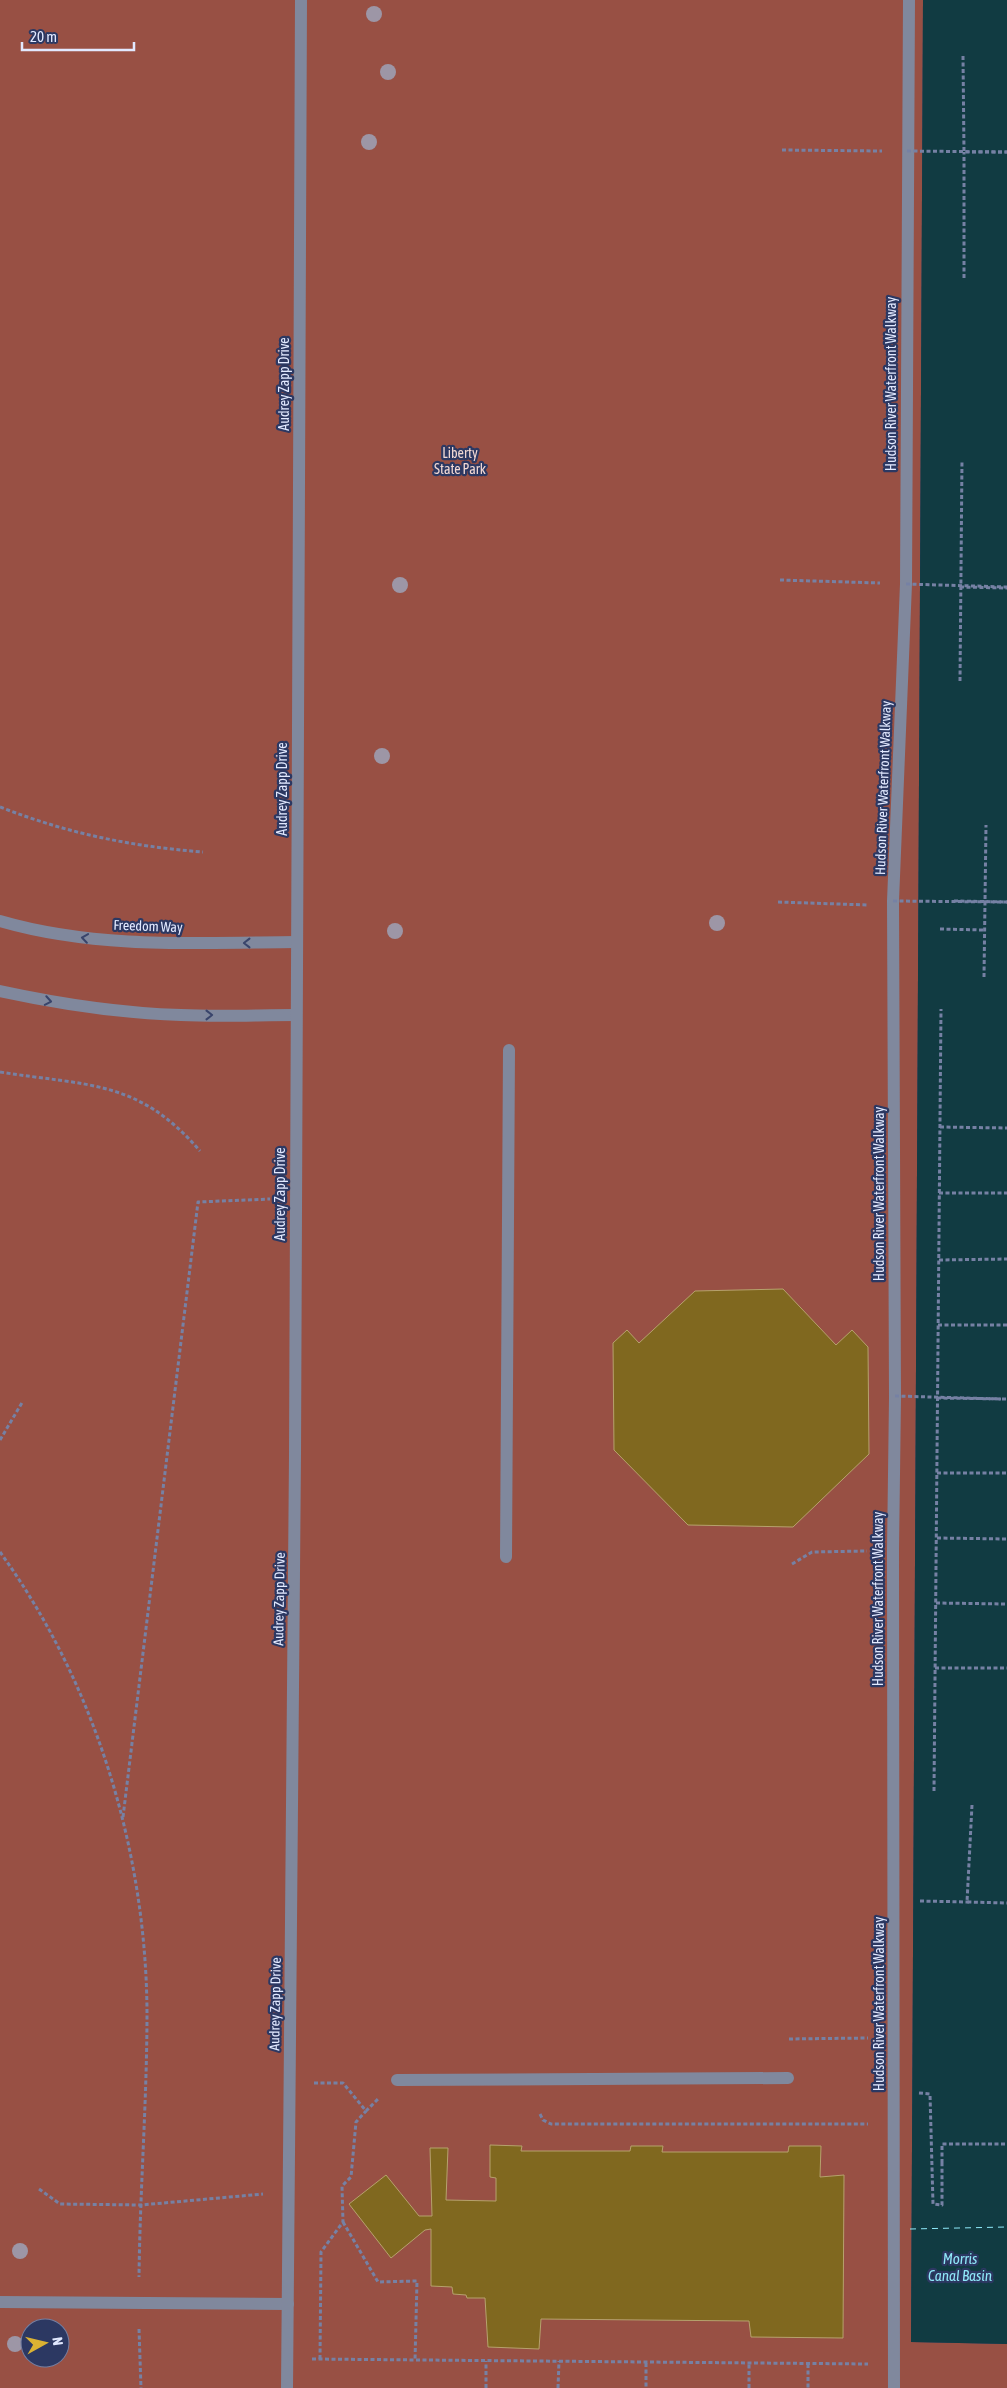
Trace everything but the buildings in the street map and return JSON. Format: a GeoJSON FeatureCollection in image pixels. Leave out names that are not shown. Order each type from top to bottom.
{"type":"FeatureCollection","features":[{"type":"Feature","properties":{"kind":"street","name":"Audrey Zapp Drive"},"geometry":{"type":"LineString","coordinates":[[287,2388],[295,1465],[301,0]]}},
{"type":"Feature","properties":{"kind":"street","name":"Hudson River Waterfront Walkway"},"geometry":{"type":"LineString","coordinates":[[894,2388],[893,1551],[895,1396],[893,903],[901,584],[902,151],[909,0]]}},
{"type":"Feature","properties":{"kind":"street","name":"Freedom Way"},"geometry":{"type":"LineString","coordinates":[[0,921],[52,933],[94,939],[140,942],[296,942]]}},
{"type":"Feature","properties":{"kind":"street"},"geometry":{"type":"LineString","coordinates":[[0,992],[81,1007],[134,1012],[188,1015],[296,1014]]}},
{"type":"Feature","properties":{"kind":"street"},"geometry":{"type":"LineString","coordinates":[[506,1557],[508,1050]]}},
{"type":"Feature","properties":{"kind":"street"},"geometry":{"type":"LineString","coordinates":[[397,2080],[788,2078]]}},
{"type":"Feature","properties":{"kind":"street"},"geometry":{"type":"LineString","coordinates":[[0,2302],[288,2304]]}},
{"type":"Feature","properties":{"kind":"path"},"geometry":{"type":"LineString","coordinates":[[963,56],[964,278]]}},
{"type":"Feature","properties":{"kind":"path"},"geometry":{"type":"LineString","coordinates":[[782,150],[888,151]]}},
{"type":"Feature","properties":{"kind":"path"},"geometry":{"type":"LineString","coordinates":[[902,151],[1007,152]]}},
{"type":"Feature","properties":{"kind":"path"},"geometry":{"type":"LineString","coordinates":[[964,152],[1007,152]]}},
{"type":"Feature","properties":{"kind":"path"},"geometry":{"type":"LineString","coordinates":[[960,681],[962,460]]}},
{"type":"Feature","properties":{"kind":"path"},"geometry":{"type":"LineString","coordinates":[[780,580],[886,583]]}},
{"type":"Feature","properties":{"kind":"path"},"geometry":{"type":"LineString","coordinates":[[901,584],[1007,588]]}},
{"type":"Feature","properties":{"kind":"path"},"geometry":{"type":"LineString","coordinates":[[960,587],[1007,588]]}},
{"type":"Feature","properties":{"kind":"path"},"geometry":{"type":"LineString","coordinates":[[0,807],[75,833],[122,842],[203,852]]}},
{"type":"Feature","properties":{"kind":"path"},"geometry":{"type":"LineString","coordinates":[[984,977],[986,825]]}},
{"type":"Feature","properties":{"kind":"path"},"geometry":{"type":"LineString","coordinates":[[954,901],[1007,902]]}},
{"type":"Feature","properties":{"kind":"path"},"geometry":{"type":"LineString","coordinates":[[778,902],[1007,902]]}},
{"type":"Feature","properties":{"kind":"path"},"geometry":{"type":"LineString","coordinates":[[940,929],[984,930]]}},
{"type":"Feature","properties":{"kind":"path"},"geometry":{"type":"LineString","coordinates":[[934,1791],[941,1009]]}},
{"type":"Feature","properties":{"kind":"path"},"geometry":{"type":"LineString","coordinates":[[0,1072],[99,1086],[123,1093],[163,1114],[182,1130],[200,1152]]}},
{"type":"Feature","properties":{"kind":"path"},"geometry":{"type":"LineString","coordinates":[[940,1127],[1007,1128]]}},
{"type":"Feature","properties":{"kind":"path"},"geometry":{"type":"LineString","coordinates":[[939,1193],[1007,1193]]}},
{"type":"Feature","properties":{"kind":"path"},"geometry":{"type":"LineString","coordinates":[[122,1820],[198,1202],[295,1197]]}},
{"type":"Feature","properties":{"kind":"path"},"geometry":{"type":"LineString","coordinates":[[939,1260],[1007,1259]]}},
{"type":"Feature","properties":{"kind":"path"},"geometry":{"type":"LineString","coordinates":[[938,1325],[1007,1325]]}},
{"type":"Feature","properties":{"kind":"path"},"geometry":{"type":"LineString","coordinates":[[895,1396],[1001,1399]]}},
{"type":"Feature","properties":{"kind":"path"},"geometry":{"type":"LineString","coordinates":[[937,1398],[1007,1399]]}},
{"type":"Feature","properties":{"kind":"path"},"geometry":{"type":"LineString","coordinates":[[0,1440],[23,1402]]}},
{"type":"Feature","properties":{"kind":"path"},"geometry":{"type":"LineString","coordinates":[[937,1473],[1007,1473]]}},
{"type":"Feature","properties":{"kind":"path"},"geometry":{"type":"LineString","coordinates":[[936,1538],[1007,1538]]}},
{"type":"Feature","properties":{"kind":"path"},"geometry":{"type":"LineString","coordinates":[[792,1564],[812,1552],[893,1551]]}},
{"type":"Feature","properties":{"kind":"path"},"geometry":{"type":"LineString","coordinates":[[0,1552],[41,1615],[64,1659],[87,1711],[122,1820],[134,1878],[143,1941],[147,2011],[139,2303],[141,2388]]}},
{"type":"Feature","properties":{"kind":"path"},"geometry":{"type":"LineString","coordinates":[[936,1603],[1007,1604]]}},
{"type":"Feature","properties":{"kind":"path"},"geometry":{"type":"LineString","coordinates":[[935,1668],[1007,1668]]}},
{"type":"Feature","properties":{"kind":"path"},"geometry":{"type":"LineString","coordinates":[[972,1805],[967,1902],[1007,1903]]}},
{"type":"Feature","properties":{"kind":"path"},"geometry":{"type":"LineString","coordinates":[[894,1901],[1007,1903]]}},
{"type":"Feature","properties":{"kind":"path"},"geometry":{"type":"LineString","coordinates":[[789,2039],[894,2038]]}},
{"type":"Feature","properties":{"kind":"path"},"geometry":{"type":"LineString","coordinates":[[397,2080],[356,2122],[352,2177],[342,2186],[343,2222],[378,2282],[417,2281],[415,2360]]}},
{"type":"Feature","properties":{"kind":"path"},"geometry":{"type":"LineString","coordinates":[[289,2082],[343,2083],[366,2111]]}},
{"type":"Feature","properties":{"kind":"path"},"geometry":{"type":"LineString","coordinates":[[894,2091],[930,2094],[933,2204],[942,2205],[942,2144],[1007,2144]]}},
{"type":"Feature","properties":{"kind":"path"},"geometry":{"type":"LineString","coordinates":[[540,2114],[542,2120],[551,2124],[894,2124]]}},
{"type":"Feature","properties":{"kind":"path"},"geometry":{"type":"LineString","coordinates":[[942,2163],[942,2174]]}},
{"type":"Feature","properties":{"kind":"path"},"geometry":{"type":"LineString","coordinates":[[39,2189],[60,2204],[141,2205],[288,2192]]}},
{"type":"Feature","properties":{"kind":"path"},"geometry":{"type":"LineString","coordinates":[[320,2359],[321,2252],[343,2222]]}},
{"type":"Feature","properties":{"kind":"path"},"geometry":{"type":"LineString","coordinates":[[287,2359],[894,2364]]}},
{"type":"Feature","properties":{"kind":"path"},"geometry":{"type":"LineString","coordinates":[[486,2361],[486,2388]]}},
{"type":"Feature","properties":{"kind":"path"},"geometry":{"type":"LineString","coordinates":[[558,2388],[559,2362]]}},
{"type":"Feature","properties":{"kind":"path"},"geometry":{"type":"LineString","coordinates":[[646,2363],[646,2388]]}},
{"type":"Feature","properties":{"kind":"path"},"geometry":{"type":"LineString","coordinates":[[749,2364],[749,2388]]}},
{"type":"Feature","properties":{"kind":"path"},"geometry":{"type":"LineString","coordinates":[[808,2364],[808,2388]]}},
{"type":"Feature","properties":{"kind":"green space","name":"Liberty State Park"},"geometry":{"type":"Polygon","coordinates":[[[0,0],[923,0],[911,2342],[1007,2344],[1007,2388],[0,2388],[0,0]]]}},
{"type":"Feature","properties":{"kind":"water","name":"Morris Canal Basin"},"geometry":{"type":"Polygon","coordinates":[[[923,0],[1007,0],[1007,2344],[911,2342],[923,0]]]}},
{"type":"Feature","properties":{"kind":"ferry route"},"geometry":{"type":"LineString","coordinates":[[910,2229],[1007,2227]]}}]}
